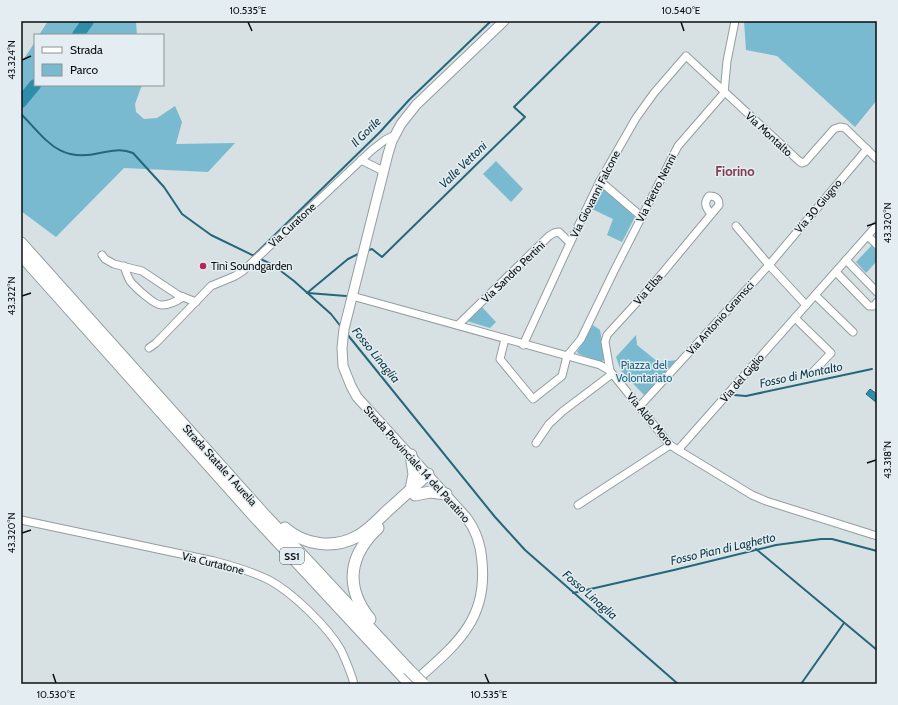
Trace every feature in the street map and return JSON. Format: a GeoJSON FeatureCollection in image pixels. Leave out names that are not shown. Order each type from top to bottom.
{"type":"FeatureCollection","features":[{"type":"Feature","properties":{"kind":"highway","name":"Strada Statale 1 Aurelia"},"geometry":{"type":"LineString","coordinates":[[21,243],[261,511],[373,631],[405,672],[411,684]]}},
{"type":"Feature","properties":{"kind":"highway","name":"Strada Statale 1 Aurelia"},"geometry":{"type":"LineString","coordinates":[[21,256],[254,516],[405,672],[423,684]]}},
{"type":"Feature","properties":{"kind":"highway"},"geometry":{"type":"LineString","coordinates":[[411,455],[414,474],[413,492]]}},
{"type":"Feature","properties":{"kind":"highway"},"geometry":{"type":"LineString","coordinates":[[373,631],[370,619],[361,606],[354,588],[353,574],[355,562],[362,547],[371,535],[430,476]]}},
{"type":"Feature","properties":{"kind":"highway"},"geometry":{"type":"LineString","coordinates":[[261,511],[270,512],[289,532],[301,539],[316,543],[335,544],[351,539],[364,532],[413,492],[446,494]]}},
{"type":"Feature","properties":{"kind":"main road","name":"Strada Provinciale 14 del Paratino"},"geometry":{"type":"LineString","coordinates":[[411,684],[454,646],[474,616],[482,592],[483,580],[482,563],[477,538],[466,517],[357,397],[343,366],[342,340],[383,171],[396,135],[404,120],[416,105],[504,21]]}},
{"type":"Feature","properties":{"kind":"street"},"geometry":{"type":"LineString","coordinates":[[724,93],[727,61],[735,21]]}},
{"type":"Feature","properties":{"kind":"street","name":"Via Giovanni Falcone"},"geometry":{"type":"LineString","coordinates":[[523,344],[600,181],[636,118],[654,93],[686,56],[724,93]]}},
{"type":"Feature","properties":{"kind":"street","name":"Via Montalto"},"geometry":{"type":"LineString","coordinates":[[724,93],[802,163],[805,162],[834,129],[840,127],[845,128],[867,148]]}},
{"type":"Feature","properties":{"kind":"street","name":"Via Pietro Nenni"},"geometry":{"type":"LineString","coordinates":[[567,356],[581,338],[678,146],[724,93]]}},
{"type":"Feature","properties":{"kind":"street","name":"Via Curatone"},"geometry":{"type":"LineString","coordinates":[[149,348],[156,344],[212,286],[218,282],[240,274],[361,160],[385,140],[396,135]]}},
{"type":"Feature","properties":{"kind":"street"},"geometry":{"type":"LineString","coordinates":[[867,148],[877,159]]}},
{"type":"Feature","properties":{"kind":"street","name":"Via 30 Giugno"},"geometry":{"type":"LineString","coordinates":[[769,264],[867,148]]}},
{"type":"Feature","properties":{"kind":"street"},"geometry":{"type":"LineString","coordinates":[[361,160],[383,171]]}},
{"type":"Feature","properties":{"kind":"street"},"geometry":{"type":"LineString","coordinates":[[600,181],[642,217]]}},
{"type":"Feature","properties":{"kind":"street","name":"Via Elba"},"geometry":{"type":"LineString","coordinates":[[611,372],[605,342],[607,335],[650,288],[711,214]]}},
{"type":"Feature","properties":{"kind":"street","name":"Via del Giglio"},"geometry":{"type":"LineString","coordinates":[[678,450],[877,225]]}},
{"type":"Feature","properties":{"kind":"street"},"geometry":{"type":"LineString","coordinates":[[736,226],[806,305]]}},
{"type":"Feature","properties":{"kind":"street","name":"Via Sandro Pertini"},"geometry":{"type":"LineString","coordinates":[[458,326],[549,236],[559,232],[570,243]]}},
{"type":"Feature","properties":{"kind":"street"},"geometry":{"type":"LineString","coordinates":[[868,236],[877,245]]}},
{"type":"Feature","properties":{"kind":"street"},"geometry":{"type":"LineString","coordinates":[[102,255],[109,262],[142,271],[183,297],[196,302]]}},
{"type":"Feature","properties":{"kind":"street"},"geometry":{"type":"LineString","coordinates":[[846,260],[877,292]]}},
{"type":"Feature","properties":{"kind":"street","name":"Via Antonio Gramsci"},"geometry":{"type":"LineString","coordinates":[[639,407],[769,264]]}},
{"type":"Feature","properties":{"kind":"street"},"geometry":{"type":"LineString","coordinates":[[124,266],[127,276],[134,285],[155,303],[163,306],[178,301],[183,297]]}},
{"type":"Feature","properties":{"kind":"street"},"geometry":{"type":"LineString","coordinates":[[836,272],[868,306],[874,306],[877,302]]}},
{"type":"Feature","properties":{"kind":"street"},"geometry":{"type":"LineString","coordinates":[[815,294],[853,332]]}},
{"type":"Feature","properties":{"kind":"street","name":"Via Aldo Moro"},"geometry":{"type":"LineString","coordinates":[[352,296],[600,365],[611,372],[670,445],[678,450],[766,501],[877,536]]}},
{"type":"Feature","properties":{"kind":"street"},"geometry":{"type":"LineString","coordinates":[[795,318],[831,353],[813,372]]}},
{"type":"Feature","properties":{"kind":"street"},"geometry":{"type":"LineString","coordinates":[[505,339],[500,359],[532,399],[562,376],[567,356]]}},
{"type":"Feature","properties":{"kind":"street"},"geometry":{"type":"LineString","coordinates":[[536,443],[549,424],[611,372]]}},
{"type":"Feature","properties":{"kind":"street"},"geometry":{"type":"LineString","coordinates":[[578,505],[670,445]]}},
{"type":"Feature","properties":{"kind":"street","name":"Via Curtatone"},"geometry":{"type":"LineString","coordinates":[[21,520],[214,561],[239,568],[270,581],[283,589],[304,607],[332,638],[340,649],[354,684]]}},
{"type":"Feature","properties":{"kind":"green space"},"geometry":{"type":"Polygon","coordinates":[[[48,21],[136,21],[137,34],[40,34],[48,21]]]}},
{"type":"Feature","properties":{"kind":"green space"},"geometry":{"type":"Polygon","coordinates":[[[744,21],[877,21],[877,100],[855,127],[777,56],[746,50],[744,21]]]}},
{"type":"Feature","properties":{"kind":"green space"},"geometry":{"type":"Polygon","coordinates":[[[34,44],[34,86],[142,86],[135,104],[136,112],[144,119],[157,118],[175,106],[182,122],[176,144],[235,143],[208,172],[124,168],[56,237],[21,211],[21,63],[34,44]]]}},
{"type":"Feature","properties":{"kind":"green space"},"geometry":{"type":"Polygon","coordinates":[[[496,161],[523,189],[511,202],[483,174],[496,161]]]}},
{"type":"Feature","properties":{"kind":"green space"},"geometry":{"type":"Polygon","coordinates":[[[603,188],[635,217],[622,242],[607,235],[613,219],[592,209],[603,188]]]}},
{"type":"Feature","properties":{"kind":"green space"},"geometry":{"type":"Polygon","coordinates":[[[872,245],[877,250],[877,261],[866,273],[856,262],[872,245]]]}},
{"type":"Feature","properties":{"kind":"green space"},"geometry":{"type":"Polygon","coordinates":[[[482,307],[496,322],[490,328],[467,321],[482,307]]]}},
{"type":"Feature","properties":{"kind":"green space"},"geometry":{"type":"Polygon","coordinates":[[[593,325],[600,330],[605,359],[601,362],[577,352],[593,325]]]}},
{"type":"Feature","properties":{"kind":"green space","name":"Piazza del Volontariato"},"geometry":{"type":"Polygon","coordinates":[[[636,335],[637,345],[658,362],[678,360],[644,395],[621,371],[616,357],[636,335]]]}},
{"type":"Feature","properties":{"kind":"shaded area"},"geometry":{"type":"Polygon","coordinates":[[[870,389],[877,394],[877,403],[866,394],[870,389]]]}},
{"type":"Feature","properties":{"kind":"waterway"},"geometry":{"type":"LineString","coordinates":[[79,34],[88,21]]}},
{"type":"Feature","properties":{"kind":"waterway","name":"Il Gorile"},"geometry":{"type":"LineString","coordinates":[[253,256],[380,132],[409,100],[491,21]]}},
{"type":"Feature","properties":{"kind":"waterway","name":"Valle Vettoni"},"geometry":{"type":"LineString","coordinates":[[366,251],[372,249],[382,257],[525,117],[514,107],[601,21]]}},
{"type":"Feature","properties":{"kind":"waterway"},"geometry":{"type":"LineString","coordinates":[[21,102],[34,86]]}},
{"type":"Feature","properties":{"kind":"waterway","name":"Fosso Linaglia"},"geometry":{"type":"LineString","coordinates":[[21,114],[46,140],[63,152],[74,155],[86,155],[116,150],[133,153],[164,187],[182,214],[211,235],[273,265],[294,281],[331,314],[342,328]]}},
{"type":"Feature","properties":{"kind":"waterway","name":"Valle Vettoni"},"geometry":{"type":"LineString","coordinates":[[307,293],[348,259],[360,253]]}},
{"type":"Feature","properties":{"kind":"waterway","name":"Fosso di Montalto"},"geometry":{"type":"LineString","coordinates":[[308,293],[346,296]]}},
{"type":"Feature","properties":{"kind":"waterway","name":"Fosso Linaglia"},"geometry":{"type":"LineString","coordinates":[[347,334],[495,517],[525,550],[678,684]]}},
{"type":"Feature","properties":{"kind":"waterway","name":"Fosso di Montalto"},"geometry":{"type":"LineString","coordinates":[[734,395],[746,396],[872,369]]}},
{"type":"Feature","properties":{"kind":"waterway","name":"Fosso Pian di Laghetto"},"geometry":{"type":"LineString","coordinates":[[573,593],[776,545],[832,539],[877,551]]}},
{"type":"Feature","properties":{"kind":"waterway"},"geometry":{"type":"LineString","coordinates":[[756,549],[877,650]]}},
{"type":"Feature","properties":{"kind":"waterway"},"geometry":{"type":"LineString","coordinates":[[801,684],[844,623]]}},
{"type":"Feature","properties":{"kind":"place","name":"Tinì Soundgarden"},"geometry":{"type":"Point","coordinates":[203,266]}},
{"type":"Feature","properties":{"kind":"district","name":"Fiorino"},"geometry":{"type":"Point","coordinates":[735,171]}}]}
